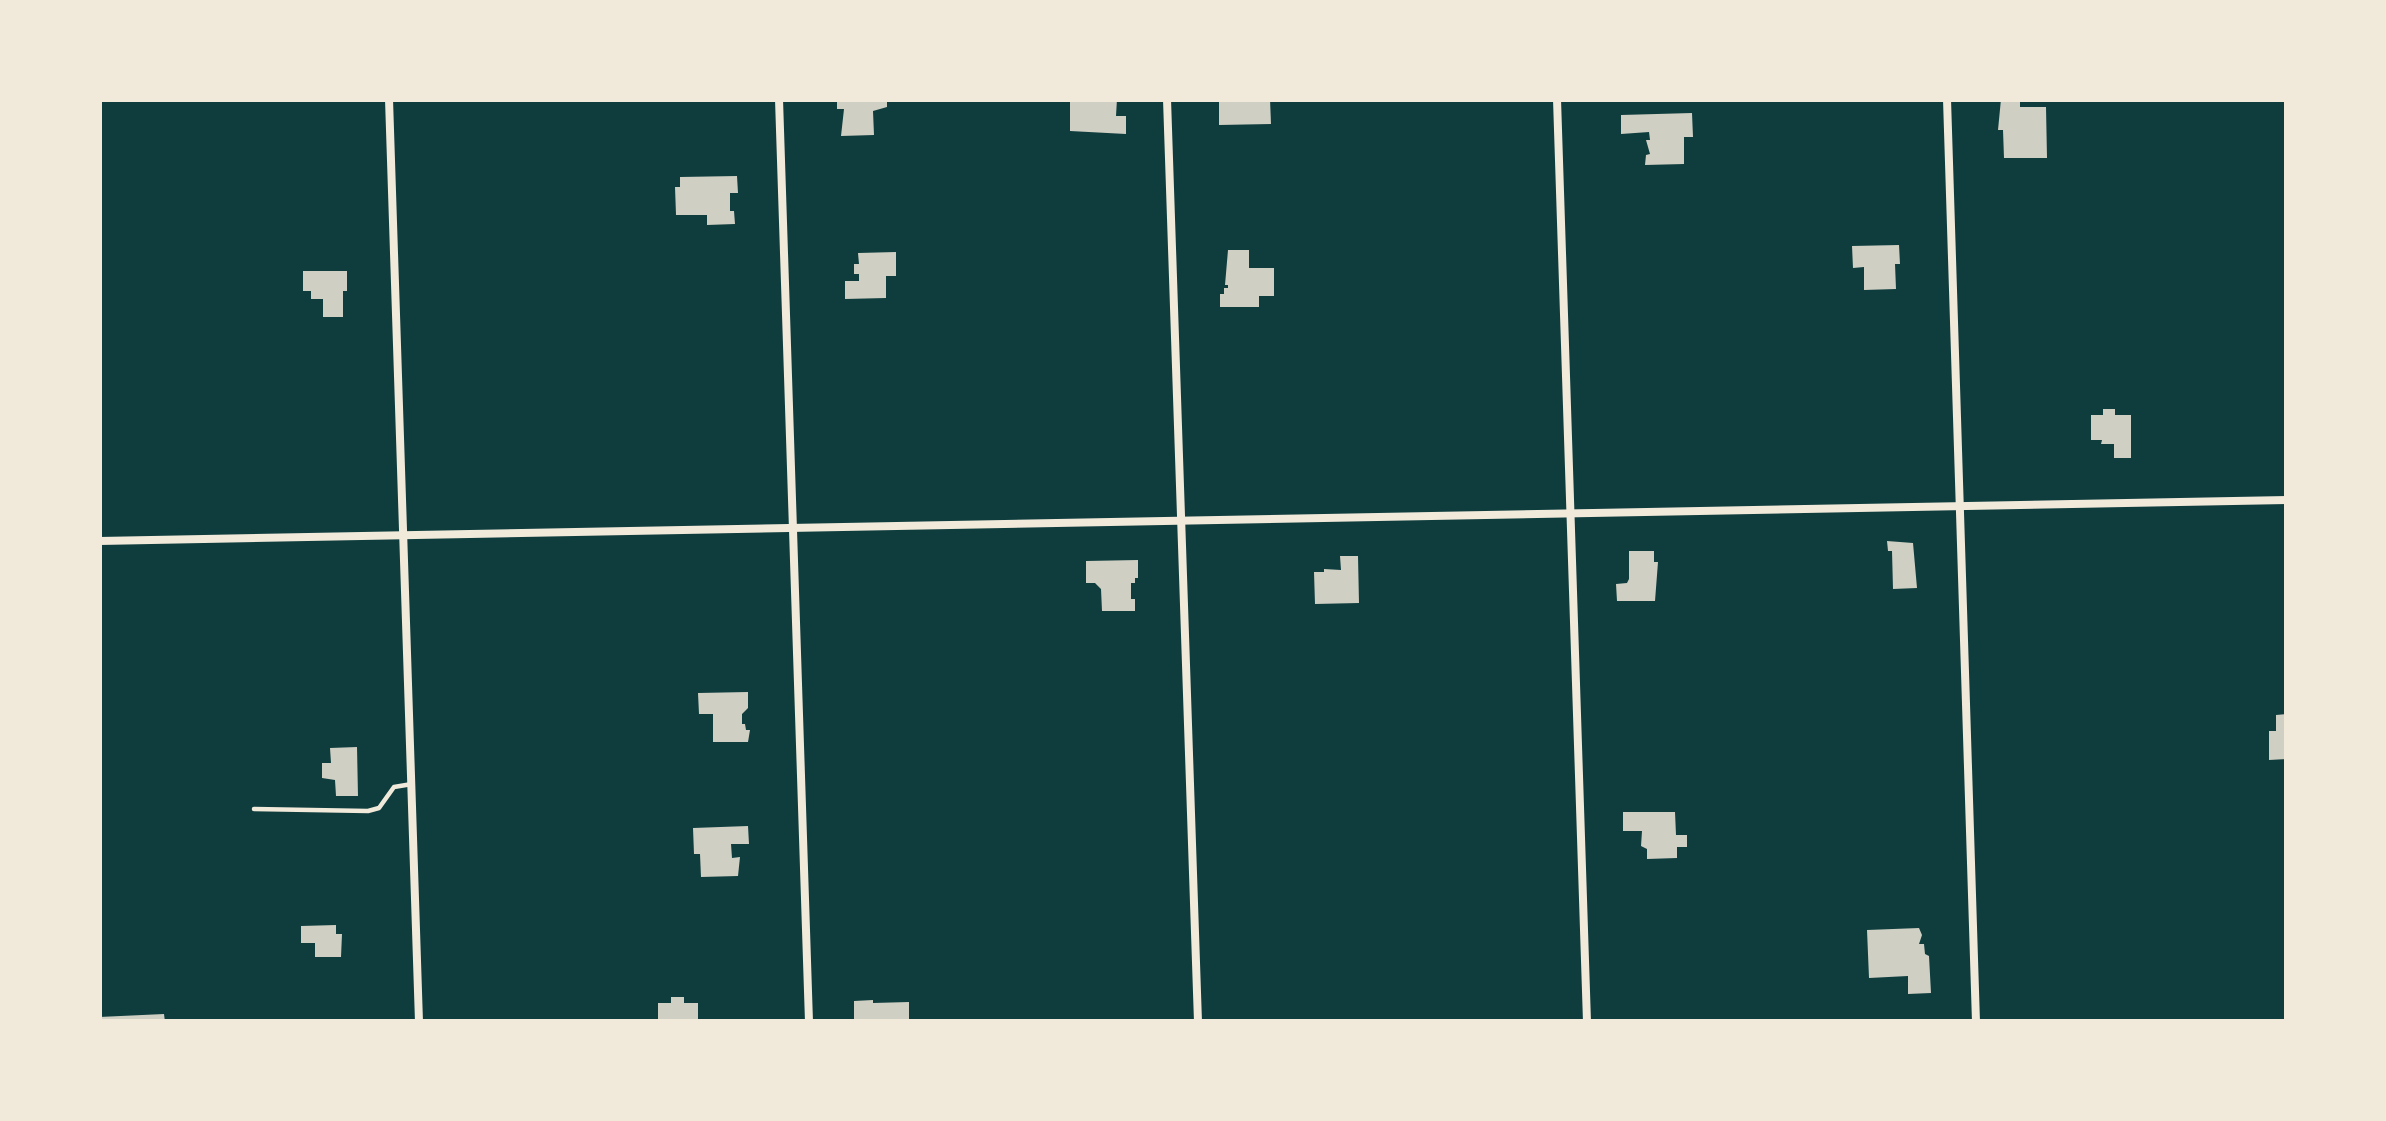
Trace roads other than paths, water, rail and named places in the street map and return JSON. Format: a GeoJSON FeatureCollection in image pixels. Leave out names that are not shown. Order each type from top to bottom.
{"type":"FeatureCollection","features":[{"type":"Feature","properties":{"kind":"street"},"geometry":{"type":"LineString","coordinates":[[389,99],[419,1022]]}},
{"type":"Feature","properties":{"kind":"street"},"geometry":{"type":"LineString","coordinates":[[779,99],[809,1022]]}},
{"type":"Feature","properties":{"kind":"street"},"geometry":{"type":"LineString","coordinates":[[1167,99],[1198,1022]]}},
{"type":"Feature","properties":{"kind":"street"},"geometry":{"type":"LineString","coordinates":[[1557,99],[1588,1022]]}},
{"type":"Feature","properties":{"kind":"street"},"geometry":{"type":"LineString","coordinates":[[1947,99],[1976,1022]]}},
{"type":"Feature","properties":{"kind":"street"},"geometry":{"type":"LineString","coordinates":[[99,541],[2287,500]]}},
{"type":"Feature","properties":{"kind":"lane"},"geometry":{"type":"LineString","coordinates":[[254,809],[368,811],[379,808],[394,787],[412,784]]}}]}
